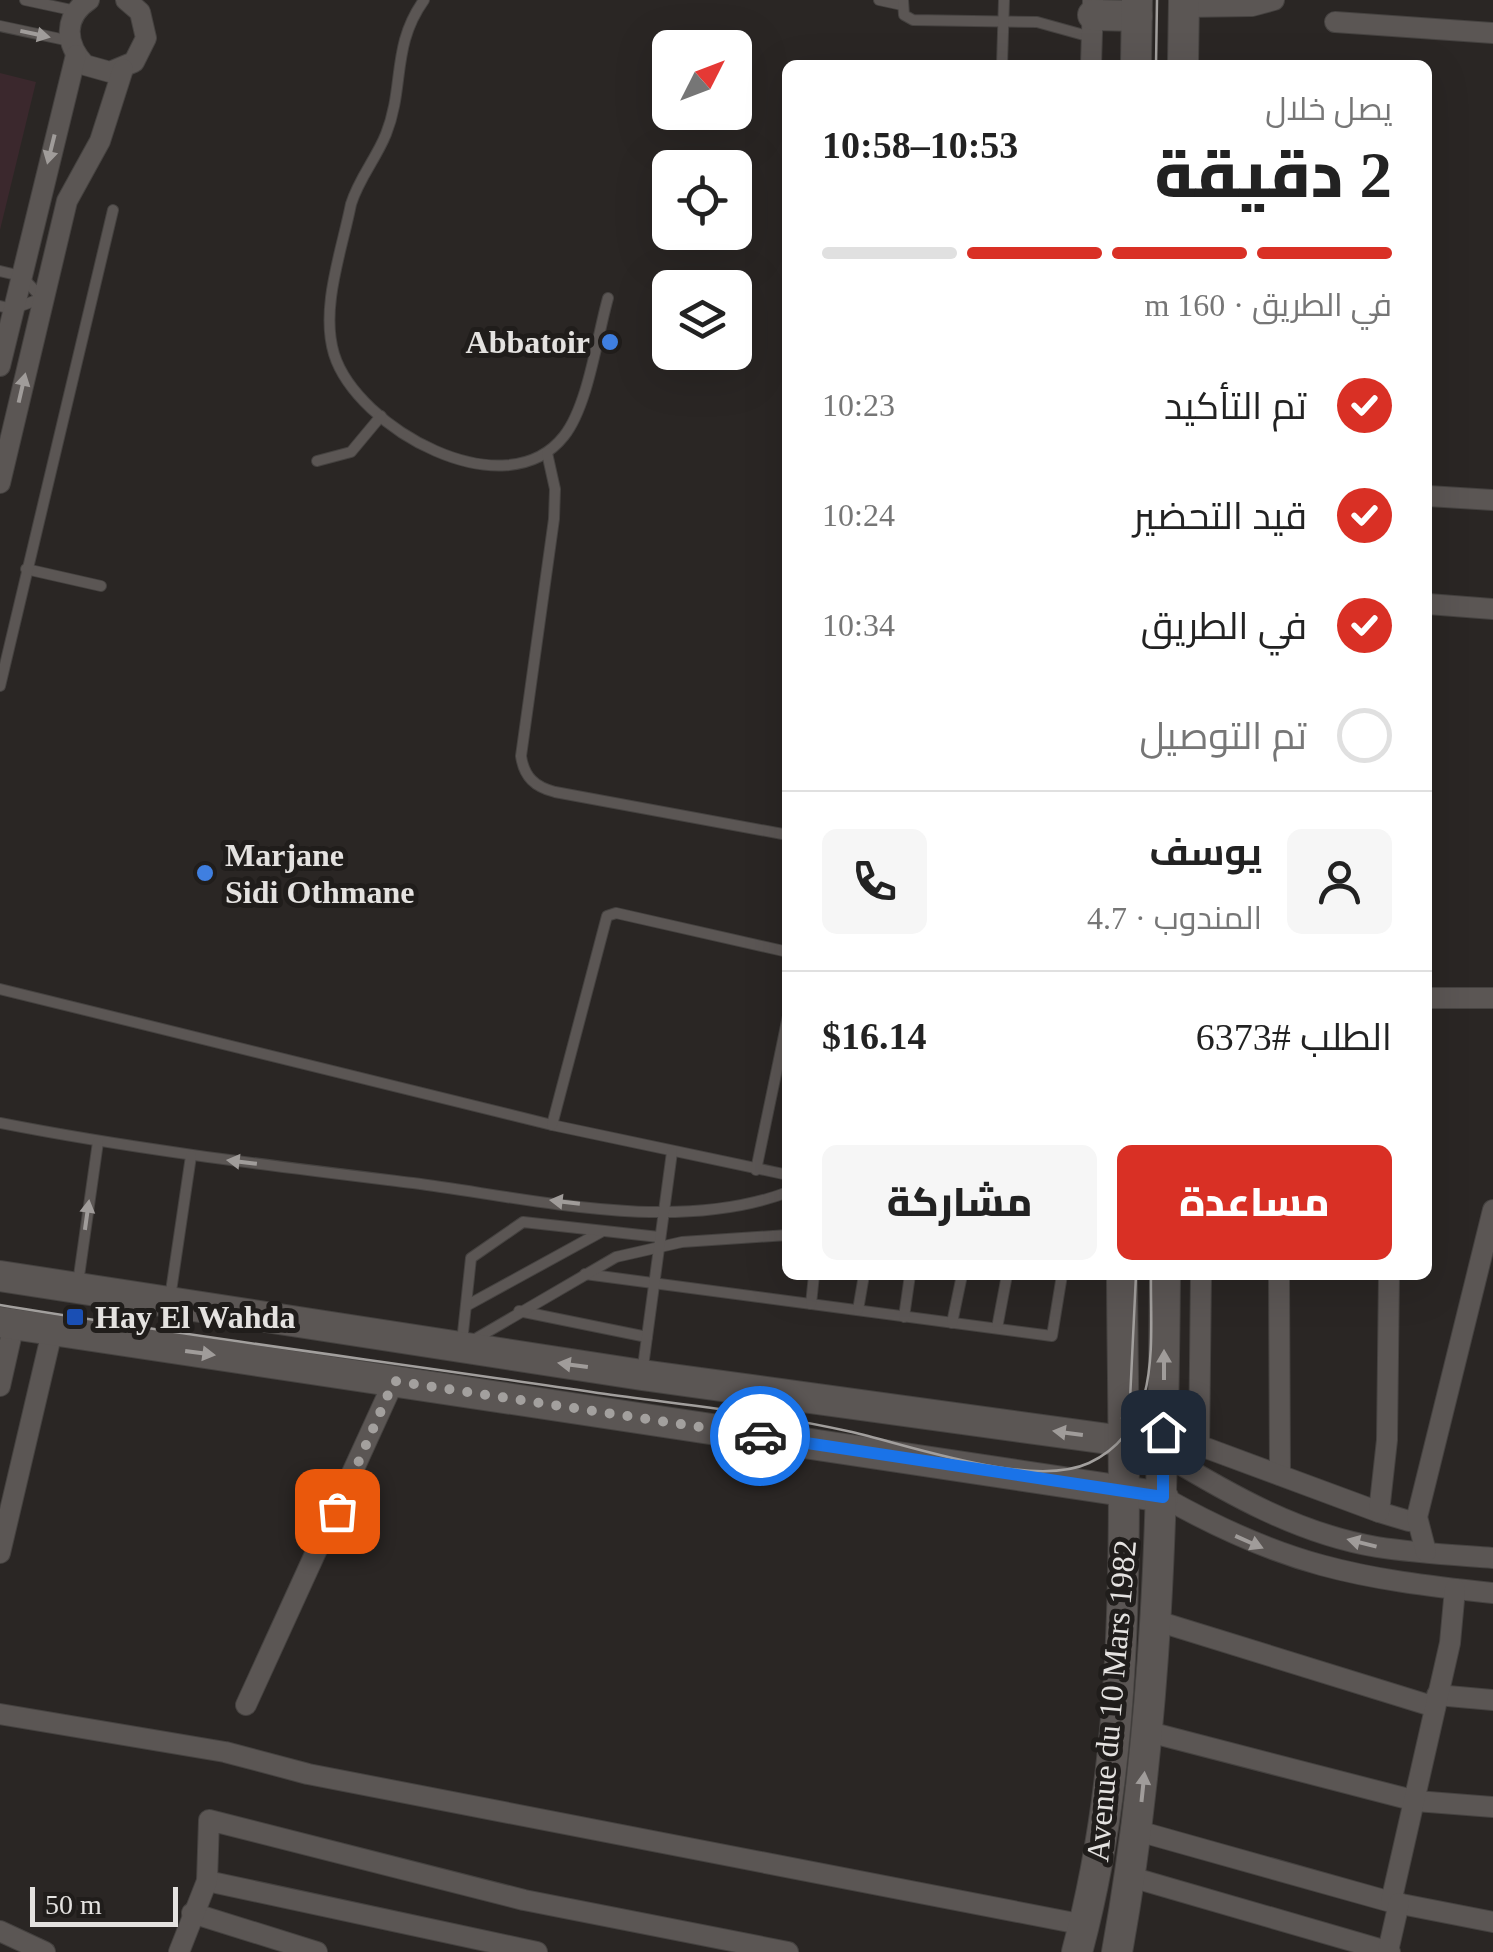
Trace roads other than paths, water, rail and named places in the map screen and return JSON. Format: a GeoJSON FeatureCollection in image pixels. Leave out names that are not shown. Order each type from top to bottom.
{"type":"FeatureCollection","features":[{"type":"Feature","properties":{"kind":"street"},"geometry":{"type":"LineString","coordinates":[[1183,60],[1184,3],[1252,6],[1274,0]]}},
{"type":"Feature","properties":{"kind":"street"},"geometry":{"type":"LineString","coordinates":[[73,48],[97,70],[123,69],[134,62],[146,38],[140,12],[130,1]]}},
{"type":"Feature","properties":{"kind":"street"},"geometry":{"type":"LineString","coordinates":[[0,366],[10,273],[82,4]]}},
{"type":"Feature","properties":{"kind":"street"},"geometry":{"type":"LineString","coordinates":[[1092,60],[1093,17],[1137,8],[1136,60]]}},
{"type":"Feature","properties":{"kind":"street"},"geometry":{"type":"LineString","coordinates":[[1335,22],[1493,33]]}},
{"type":"Feature","properties":{"kind":"street"},"geometry":{"type":"LineString","coordinates":[[0,484],[66,200],[100,141],[123,69]]}},
{"type":"Feature","properties":{"kind":"street"},"geometry":{"type":"LineString","coordinates":[[1432,496],[1493,500]]}},
{"type":"Feature","properties":{"kind":"street"},"geometry":{"type":"LineString","coordinates":[[1432,604],[1493,609]]}},
{"type":"Feature","properties":{"kind":"street"},"geometry":{"type":"LineString","coordinates":[[1432,998],[1493,998]]}},
{"type":"Feature","properties":{"kind":"street"},"geometry":{"type":"LineString","coordinates":[[1426,1552],[1416,1517],[1493,1210]]}},
{"type":"Feature","properties":{"kind":"street"},"geometry":{"type":"LineString","coordinates":[[0,1276],[642,1375],[1200,1449],[1379,1512],[1409,1521],[1416,1517]]}},
{"type":"Feature","properties":{"kind":"street","name":"Avenue du 10 Mars 1982"},"geometry":{"type":"LineString","coordinates":[[1081,1938],[1105,1806],[1121,1635],[1122,1280]]}},
{"type":"Feature","properties":{"kind":"street","name":"Avenue du 10 Mars 1982"},"geometry":{"type":"LineString","coordinates":[[1117,1952],[1138,1831],[1158,1621],[1165,1280]]}},
{"type":"Feature","properties":{"kind":"street"},"geometry":{"type":"LineString","coordinates":[[1200,1449],[1201,1280]]}},
{"type":"Feature","properties":{"kind":"street"},"geometry":{"type":"LineString","coordinates":[[1279,1280],[1280,1475]]}},
{"type":"Feature","properties":{"kind":"street"},"geometry":{"type":"LineString","coordinates":[[1379,1512],[1387,1440],[1389,1280]]}},
{"type":"Feature","properties":{"kind":"street"},"geometry":{"type":"LineString","coordinates":[[0,1386],[7,1323],[1163,1497],[1281,1556],[1373,1580],[1493,1594]]}},
{"type":"Feature","properties":{"kind":"street"},"geometry":{"type":"LineString","coordinates":[[0,1552],[52,1332]]}},
{"type":"Feature","properties":{"kind":"street"},"geometry":{"type":"LineString","coordinates":[[246,1704],[394,1381]]}},
{"type":"Feature","properties":{"kind":"street"},"geometry":{"type":"LineString","coordinates":[[1163,1443],[1291,1522],[1374,1546],[1493,1558]]}},
{"type":"Feature","properties":{"kind":"street"},"geometry":{"type":"LineString","coordinates":[[1132,1878],[1388,1952],[1395,1902],[1450,1644],[1455,1590]]}},
{"type":"Feature","properties":{"kind":"street"},"geometry":{"type":"LineString","coordinates":[[1158,1621],[1436,1701],[1493,1700]]}},
{"type":"Feature","properties":{"kind":"street"},"geometry":{"type":"LineString","coordinates":[[0,1714],[225,1752],[308,1774],[1081,1938]]}},
{"type":"Feature","properties":{"kind":"street"},"geometry":{"type":"LineString","coordinates":[[1149,1732],[1416,1800],[1493,1807]]}},
{"type":"Feature","properties":{"kind":"street"},"geometry":{"type":"LineString","coordinates":[[179,1952],[207,1880],[209,1820],[524,1900],[788,1952]]}},
{"type":"Feature","properties":{"kind":"street"},"geometry":{"type":"LineString","coordinates":[[1138,1831],[1395,1902],[1493,1922]]}},
{"type":"Feature","properties":{"kind":"street"},"geometry":{"type":"LineString","coordinates":[[207,1880],[537,1952]]}},
{"type":"Feature","properties":{"kind":"street"},"geometry":{"type":"LineString","coordinates":[[192,1913],[316,1952]]}},
{"type":"Feature","properties":{"kind":"street"},"geometry":{"type":"LineString","coordinates":[[0,1931],[45,1952]]}},
{"type":"Feature","properties":{"kind":"lane"},"geometry":{"type":"LineString","coordinates":[[25,0],[82,4]]}},
{"type":"Feature","properties":{"kind":"lane"},"geometry":{"type":"LineString","coordinates":[[424,0],[398,54],[386,135],[356,186],[329,316],[341,371],[358,396],[411,438],[464,460],[511,466],[547,453],[575,418],[608,298]]}},
{"type":"Feature","properties":{"kind":"lane"},"geometry":{"type":"LineString","coordinates":[[879,0],[902,2],[904,15],[912,20],[1049,23],[1093,17]]}},
{"type":"Feature","properties":{"kind":"lane"},"geometry":{"type":"LineString","coordinates":[[1002,60],[1004,0]]}},
{"type":"Feature","properties":{"kind":"lane"},"geometry":{"type":"LineString","coordinates":[[0,26],[73,48]]}},
{"type":"Feature","properties":{"kind":"lane"},"geometry":{"type":"LineString","coordinates":[[0,686],[114,210]]}},
{"type":"Feature","properties":{"kind":"lane"},"geometry":{"type":"LineString","coordinates":[[10,273],[42,298]]}},
{"type":"Feature","properties":{"kind":"lane"},"geometry":{"type":"LineString","coordinates":[[7,307],[42,298]]}},
{"type":"Feature","properties":{"kind":"lane"},"geometry":{"type":"LineString","coordinates":[[317,460],[351,452],[380,416]]}},
{"type":"Feature","properties":{"kind":"lane"},"geometry":{"type":"LineString","coordinates":[[547,453],[555,504],[521,756],[525,772],[546,790],[782,834]]}},
{"type":"Feature","properties":{"kind":"lane"},"geometry":{"type":"LineString","coordinates":[[26,569],[100,586]]}},
{"type":"Feature","properties":{"kind":"lane"},"geometry":{"type":"LineString","coordinates":[[552,1125],[607,916],[616,913],[782,951]]}},
{"type":"Feature","properties":{"kind":"lane"},"geometry":{"type":"LineString","coordinates":[[0,990],[552,1125],[782,1175]]}},
{"type":"Feature","properties":{"kind":"lane"},"geometry":{"type":"LineString","coordinates":[[756,1170],[782,1045]]}},
{"type":"Feature","properties":{"kind":"lane"},"geometry":{"type":"LineString","coordinates":[[0,1123],[191,1156],[662,1214],[749,1204],[782,1194]]}},
{"type":"Feature","properties":{"kind":"lane"},"geometry":{"type":"LineString","coordinates":[[77,1289],[98,1142]]}},
{"type":"Feature","properties":{"kind":"lane"},"geometry":{"type":"LineString","coordinates":[[642,1375],[672,1152]]}},
{"type":"Feature","properties":{"kind":"lane"},"geometry":{"type":"LineString","coordinates":[[169,1304],[191,1156]]}},
{"type":"Feature","properties":{"kind":"lane"},"geometry":{"type":"LineString","coordinates":[[461,1348],[471,1258],[524,1222],[658,1241],[782,1235]]}},
{"type":"Feature","properties":{"kind":"lane"},"geometry":{"type":"LineString","coordinates":[[466,1306],[600,1232]]}},
{"type":"Feature","properties":{"kind":"lane"},"geometry":{"type":"LineString","coordinates":[[461,1348],[584,1274],[658,1241]]}},
{"type":"Feature","properties":{"kind":"lane"},"geometry":{"type":"LineString","coordinates":[[584,1274],[1052,1336],[1061,1280]]}},
{"type":"Feature","properties":{"kind":"lane"},"geometry":{"type":"LineString","coordinates":[[811,1304],[813,1280]]}},
{"type":"Feature","properties":{"kind":"lane"},"geometry":{"type":"LineString","coordinates":[[858,1310],[863,1280]]}},
{"type":"Feature","properties":{"kind":"lane"},"geometry":{"type":"LineString","coordinates":[[904,1318],[909,1280]]}},
{"type":"Feature","properties":{"kind":"lane"},"geometry":{"type":"LineString","coordinates":[[952,1323],[961,1280]]}},
{"type":"Feature","properties":{"kind":"lane"},"geometry":{"type":"LineString","coordinates":[[997,1328],[1006,1280]]}},
{"type":"Feature","properties":{"kind":"lane"},"geometry":{"type":"LineString","coordinates":[[518,1311],[647,1336]]}},
{"type":"Feature","properties":{"kind":"tram line"},"geometry":{"type":"LineString","coordinates":[[1156,60],[1157,0]]}},
{"type":"Feature","properties":{"kind":"tram line"},"geometry":{"type":"LineString","coordinates":[[1122,1418],[1130,1400],[1136,1280]]}},
{"type":"Feature","properties":{"kind":"tram line"},"geometry":{"type":"LineString","coordinates":[[0,1305],[758,1414],[821,1425],[972,1462],[1037,1471],[1065,1470],[1089,1463],[1113,1448],[1130,1429],[1147,1381],[1151,1280]]}},
{"type":"Feature","properties":{"kind":"place","name":"Abbatoir"},"geometry":{"type":"Point","coordinates":[610,342]}},
{"type":"Feature","properties":{"kind":"place","name":"Marjane Sidi Othmane"},"geometry":{"type":"Point","coordinates":[205,873]}},
{"type":"Feature","properties":{"kind":"place","name":"Hay El Wahda"},"geometry":{"type":"Point","coordinates":[75,1317]}}]}
